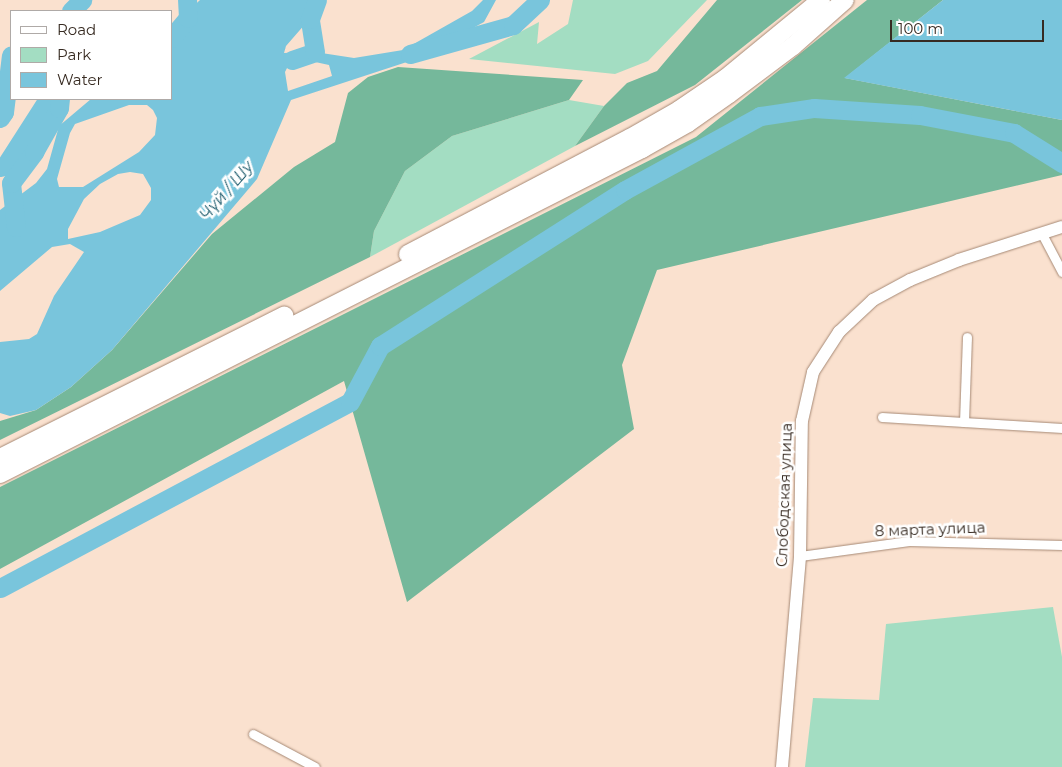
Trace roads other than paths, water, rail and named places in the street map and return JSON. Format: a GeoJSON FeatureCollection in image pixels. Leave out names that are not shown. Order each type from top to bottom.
{"type":"FeatureCollection","features":[{"type":"Feature","properties":{"kind":"highway"},"geometry":{"type":"LineString","coordinates":[[0,458],[356,280],[630,138],[726,78],[821,0]]}},
{"type":"Feature","properties":{"kind":"highway"},"geometry":{"type":"LineString","coordinates":[[0,474],[688,123],[793,46],[845,0]]}},
{"type":"Feature","properties":{"kind":"street","name":"Слободская улица"},"geometry":{"type":"LineString","coordinates":[[782,767],[800,556],[802,421],[813,372],[839,332],[873,300],[910,280],[959,260],[1062,227]]}},
{"type":"Feature","properties":{"kind":"street"},"geometry":{"type":"LineString","coordinates":[[1042,234],[1062,272]]}},
{"type":"Feature","properties":{"kind":"street"},"geometry":{"type":"LineString","coordinates":[[964,422],[967,337]]}},
{"type":"Feature","properties":{"kind":"street"},"geometry":{"type":"LineString","coordinates":[[882,417],[1062,428]]}},
{"type":"Feature","properties":{"kind":"street","name":"8 марта улица"},"geometry":{"type":"LineString","coordinates":[[800,556],[909,541],[1062,545]]}},
{"type":"Feature","properties":{"kind":"street"},"geometry":{"type":"LineString","coordinates":[[253,734],[315,767]]}},
{"type":"Feature","properties":{"kind":"water","name":"Чүй / Шу"},"geometry":{"type":"Polygon","coordinates":[[[200,0],[326,0],[286,46],[284,53],[315,52],[354,58],[403,50],[472,11],[483,0],[496,0],[484,22],[416,59],[291,100],[257,179],[112,350],[71,387],[36,410],[10,416],[0,413],[0,342],[29,339],[37,334],[54,296],[84,252],[70,244],[52,247],[0,291],[0,210],[36,183],[47,169],[59,126],[90,100],[172,100],[172,27],[200,0]],[[306,60],[288,66],[285,72],[288,91],[332,76],[329,65],[306,60]],[[129,105],[75,124],[70,133],[57,179],[59,187],[83,187],[139,152],[155,135],[157,118],[153,110],[147,105],[129,105]],[[130,172],[118,174],[100,184],[84,199],[68,229],[68,239],[100,232],[140,215],[151,200],[151,188],[143,174],[130,172]]]}},
{"type":"Feature","properties":{"kind":"water"},"geometry":{"type":"Polygon","coordinates":[[[943,0],[1062,0],[1062,120],[844,78],[943,0]]]}},
{"type":"Feature","properties":{"kind":"waterway"},"geometry":{"type":"LineString","coordinates":[[72,10],[82,0]]}},
{"type":"Feature","properties":{"kind":"waterway"},"geometry":{"type":"LineString","coordinates":[[172,37],[188,18],[187,0]]}},
{"type":"Feature","properties":{"kind":"waterway"},"geometry":{"type":"LineString","coordinates":[[292,60],[315,52],[310,19],[317,0]]}},
{"type":"Feature","properties":{"kind":"waterway"},"geometry":{"type":"LineString","coordinates":[[410,54],[513,25],[540,0]]}},
{"type":"Feature","properties":{"kind":"waterway"},"geometry":{"type":"LineString","coordinates":[[0,118],[4,112],[10,63]]}},
{"type":"Feature","properties":{"kind":"waterway"},"geometry":{"type":"LineString","coordinates":[[0,167],[5,166],[47,100]]}},
{"type":"Feature","properties":{"kind":"waterway"},"geometry":{"type":"LineString","coordinates":[[16,227],[11,183],[34,152],[59,108],[60,100]]}},
{"type":"Feature","properties":{"kind":"waterway"},"geometry":{"type":"LineString","coordinates":[[0,588],[350,402],[380,346],[625,190],[760,116],[814,108],[920,115],[1014,133],[1062,163]]}}]}
